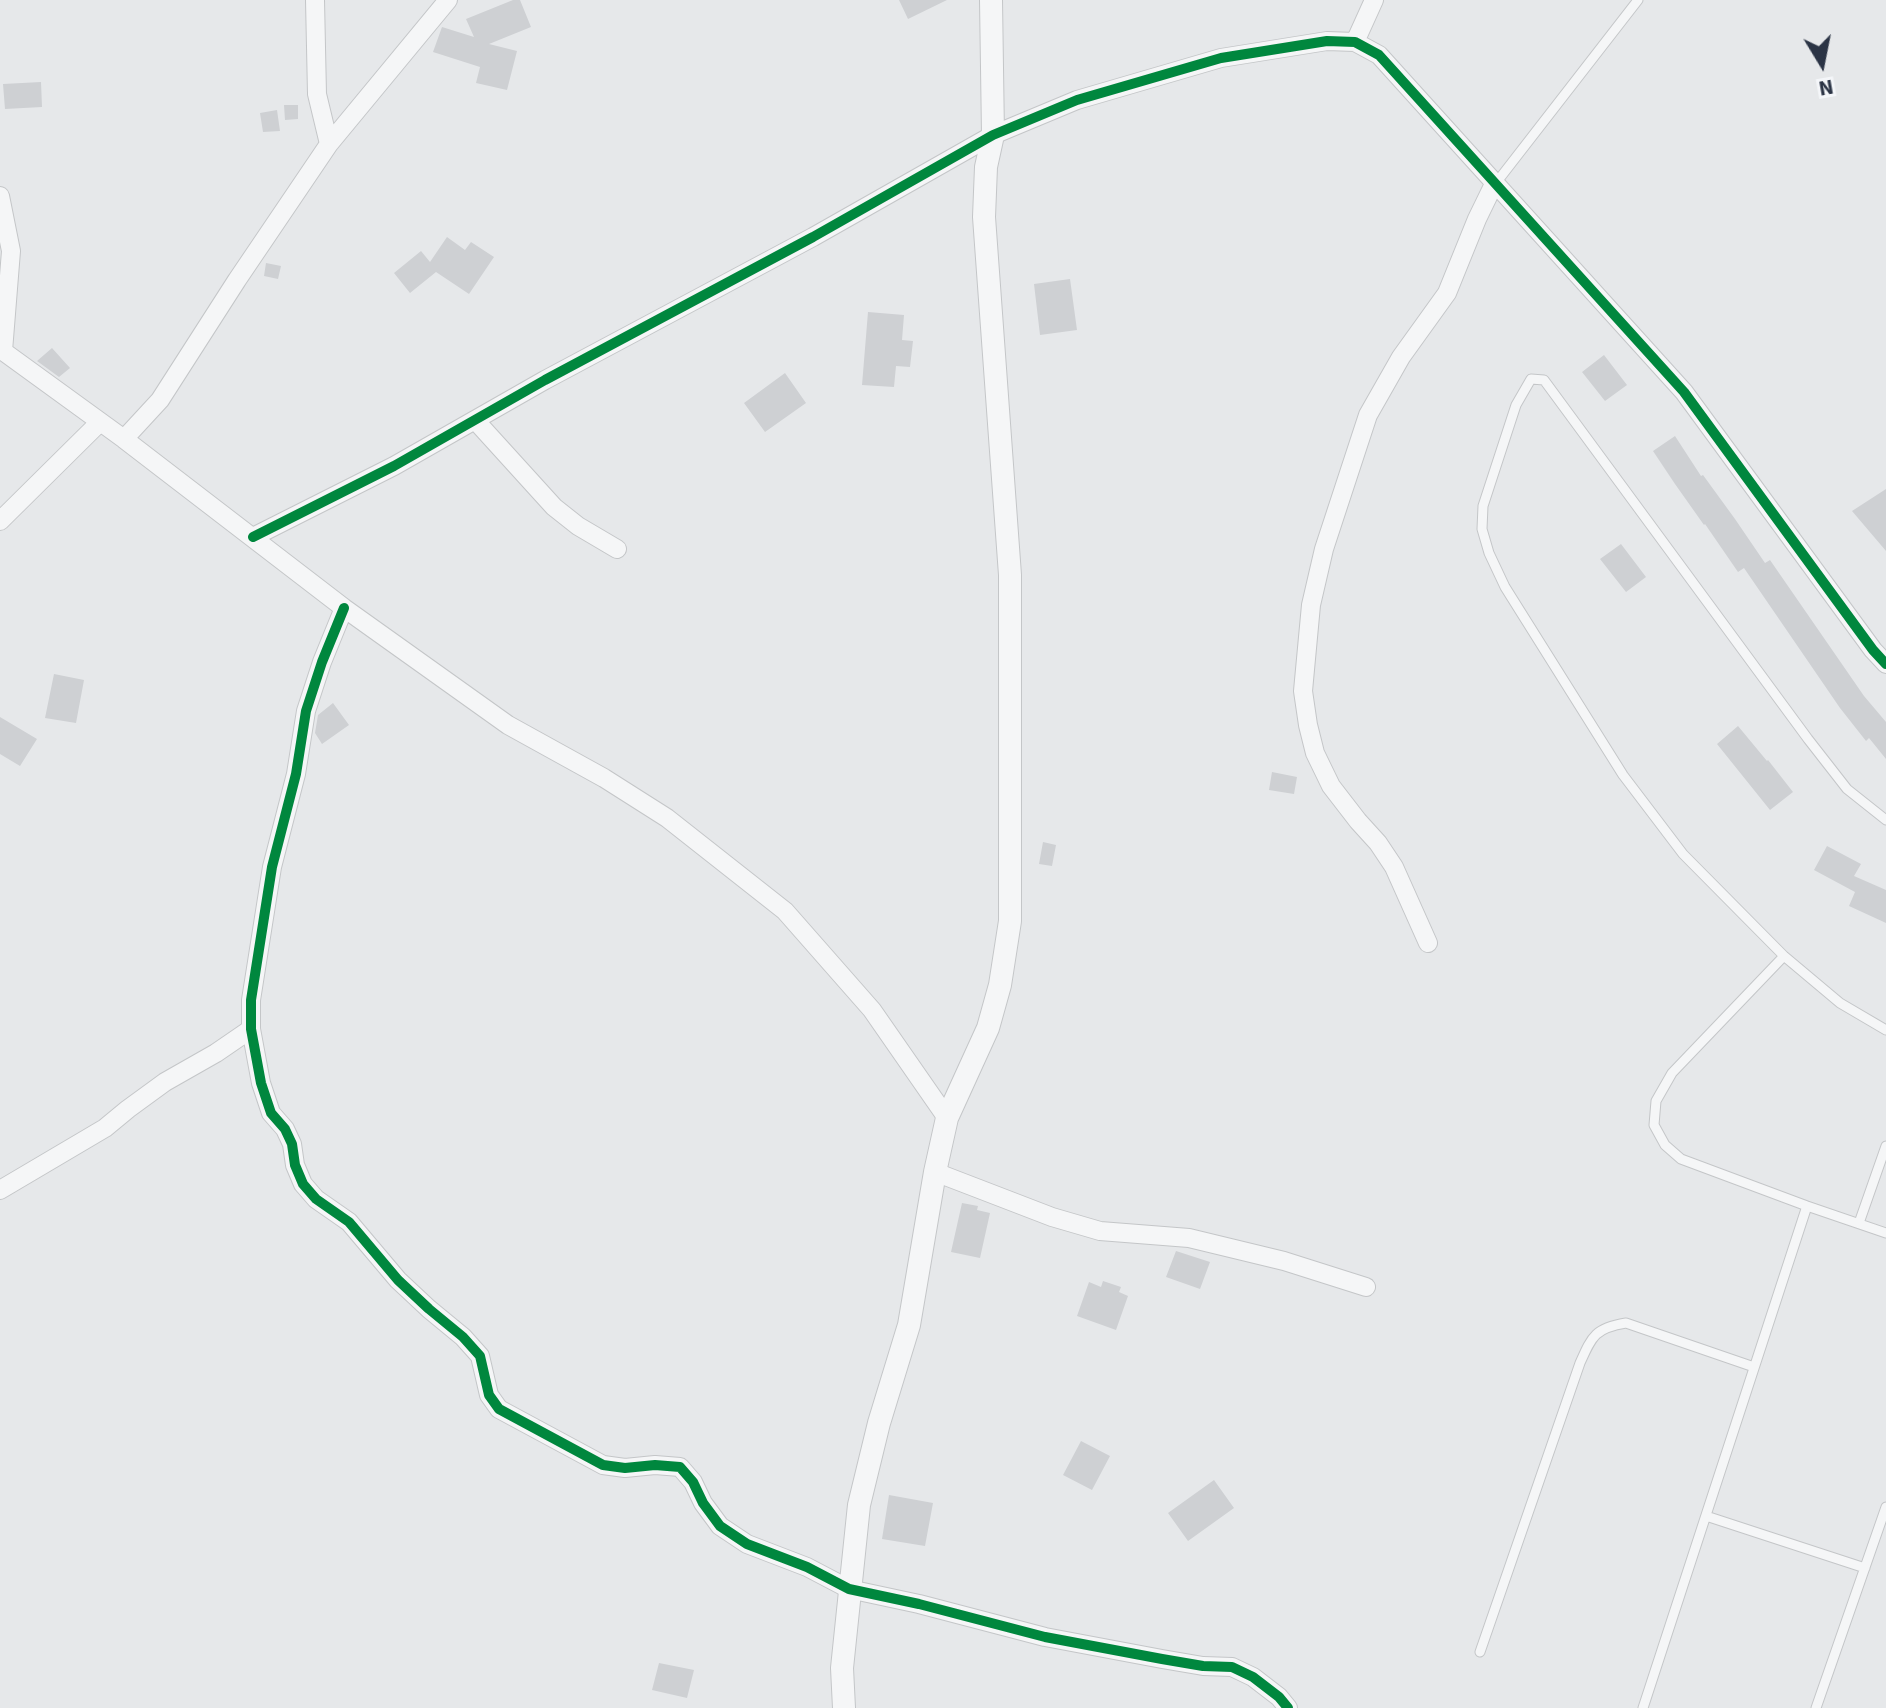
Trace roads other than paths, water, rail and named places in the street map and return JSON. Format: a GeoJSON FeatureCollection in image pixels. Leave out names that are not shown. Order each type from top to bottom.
{"type":"FeatureCollection","features":[{"type":"Feature","properties":{"kind":"street"},"geometry":{"type":"LineString","coordinates":[[315,0],[317,94],[329,144]]}},
{"type":"Feature","properties":{"kind":"street"},"geometry":{"type":"LineString","coordinates":[[124,439],[160,400],[329,144],[448,0]]}},
{"type":"Feature","properties":{"kind":"street"},"geometry":{"type":"LineString","coordinates":[[844,1708],[842,1668],[859,1505],[879,1423],[909,1325],[947,1118],[988,1028],[1000,985],[1010,921],[1010,575],[984,217],[986,167],[993,135],[991,0]]}},
{"type":"Feature","properties":{"kind":"street"},"geometry":{"type":"LineString","coordinates":[[1355,42],[1374,0]]}},
{"type":"Feature","properties":{"kind":"street"},"geometry":{"type":"LineString","coordinates":[[253,537],[394,466],[993,135],[1077,100],[1221,58],[1327,41],[1355,42],[1379,55],[1684,392],[1886,664]]}},
{"type":"Feature","properties":{"kind":"street"},"geometry":{"type":"LineString","coordinates":[[1428,943],[1394,867],[1331,786],[1315,753],[1303,691],[1311,605],[1324,549],[1368,415],[1401,357],[1447,293],[1495,183]]}},
{"type":"Feature","properties":{"kind":"street"},"geometry":{"type":"LineString","coordinates":[[0,196],[11,251],[1,350],[124,439],[344,608],[508,725],[604,778],[667,818],[785,911],[872,1010],[947,1118]]}},
{"type":"Feature","properties":{"kind":"street"},"geometry":{"type":"LineString","coordinates":[[475,420],[554,507],[578,526],[617,549]]}},
{"type":"Feature","properties":{"kind":"street"},"geometry":{"type":"LineString","coordinates":[[0,521],[100,422]]}},
{"type":"Feature","properties":{"kind":"street"},"geometry":{"type":"LineString","coordinates":[[344,608],[306,711],[296,774],[272,867],[251,1000],[251,1029],[261,1083],[271,1113],[285,1129],[292,1144],[295,1165],[303,1184],[316,1199],[349,1222],[398,1280],[480,1356],[489,1395],[499,1409],[603,1465],[625,1468],[655,1465],[680,1467],[720,1526],[747,1544],[807,1567],[849,1589],[1045,1637],[1203,1666],[1232,1667],[1253,1677],[1288,1708]]}},
{"type":"Feature","properties":{"kind":"street"},"geometry":{"type":"LineString","coordinates":[[0,1190],[105,1128],[165,1082],[251,1029]]}},
{"type":"Feature","properties":{"kind":"street"},"geometry":{"type":"LineString","coordinates":[[935,1172],[1052,1217],[1100,1231],[1189,1238],[1284,1261],[1366,1287]]}},
{"type":"Feature","properties":{"kind":"lane"},"geometry":{"type":"LineString","coordinates":[[1495,183],[1638,0]]}},
{"type":"Feature","properties":{"kind":"lane"},"geometry":{"type":"LineString","coordinates":[[1886,820],[1847,789],[1561,401],[1544,380],[1531,379],[1516,405],[1483,506],[1482,529],[1505,587],[1623,775],[1683,854],[1784,956],[1840,1003],[1886,1030]]}},
{"type":"Feature","properties":{"kind":"lane"},"geometry":{"type":"LineString","coordinates":[[1784,956],[1672,1073],[1656,1101],[1654,1125],[1665,1145],[1681,1159],[1886,1233]]}},
{"type":"Feature","properties":{"kind":"lane"},"geometry":{"type":"LineString","coordinates":[[1859,1223],[1886,1146]]}},
{"type":"Feature","properties":{"kind":"lane"},"geometry":{"type":"LineString","coordinates":[[1643,1708],[1807,1206]]}},
{"type":"Feature","properties":{"kind":"lane"},"geometry":{"type":"LineString","coordinates":[[1480,1652],[1580,1363],[1592,1337],[1610,1326],[1626,1323],[1754,1367]]}},
{"type":"Feature","properties":{"kind":"lane"},"geometry":{"type":"LineString","coordinates":[[1831,1708],[1817,1706],[1886,1507]]}},
{"type":"Feature","properties":{"kind":"lane"},"geometry":{"type":"LineString","coordinates":[[1706,1516],[1865,1568]]}}]}
